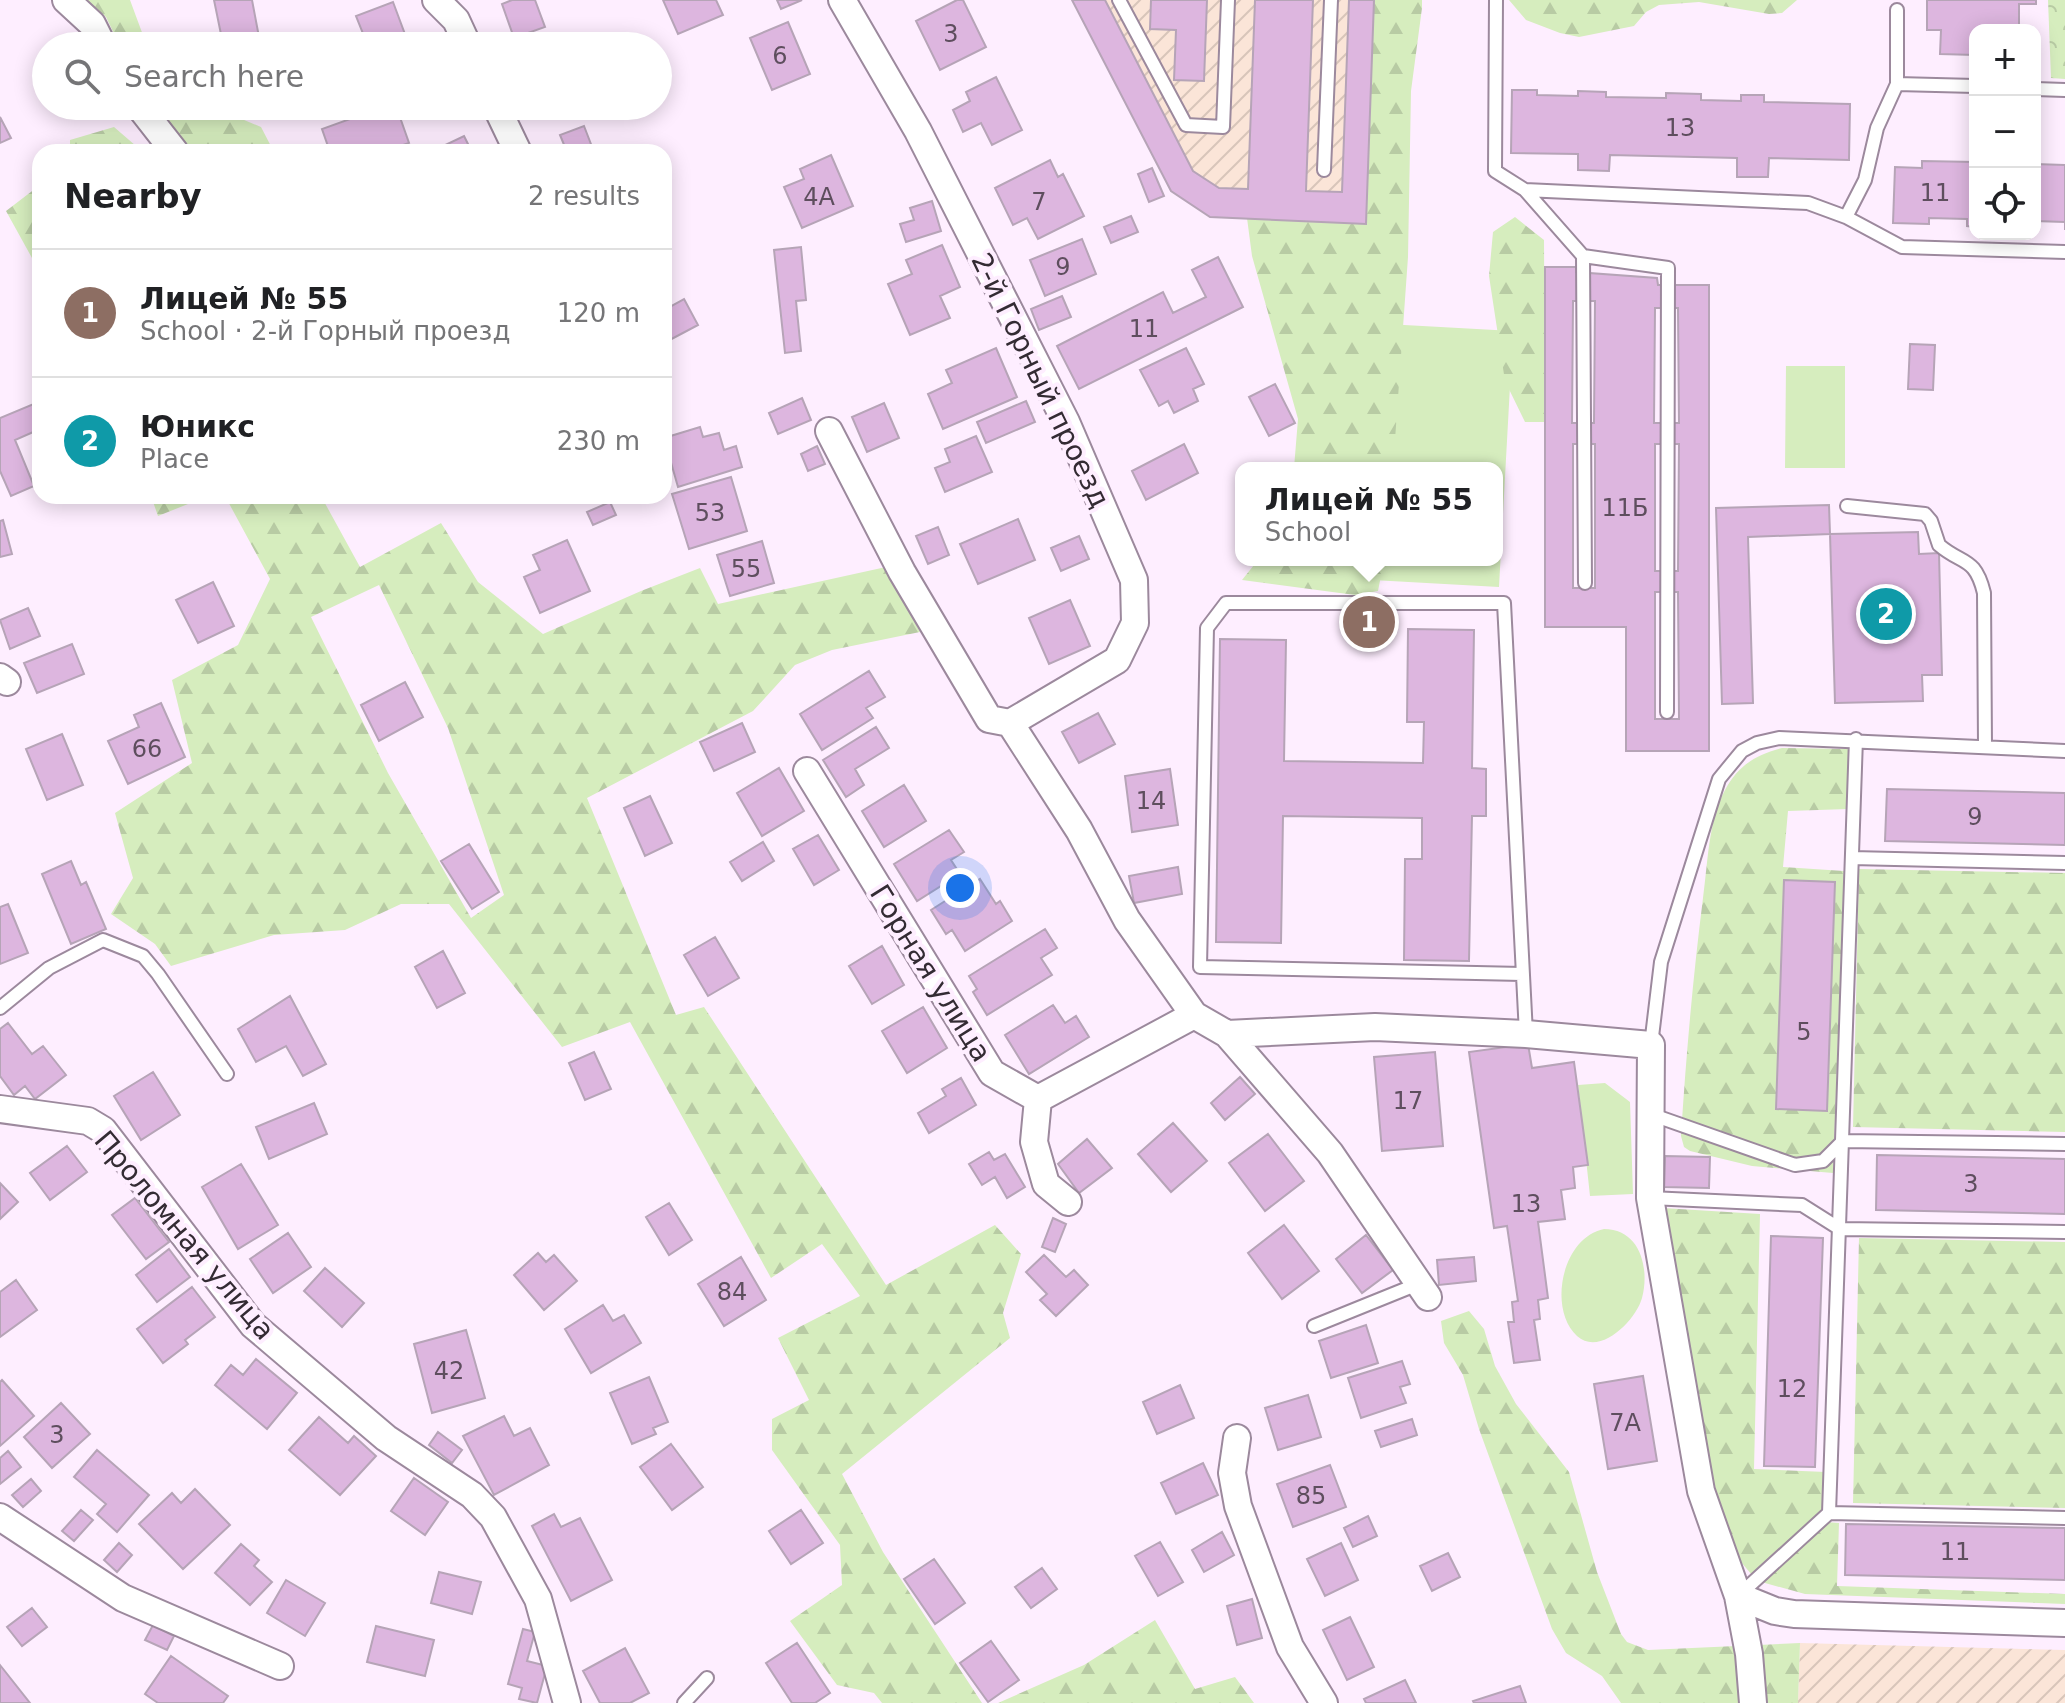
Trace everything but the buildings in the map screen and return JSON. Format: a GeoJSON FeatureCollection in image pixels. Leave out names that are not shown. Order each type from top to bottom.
{"type":"FeatureCollection","features":[{"type":"Feature","properties":{"kind":"street"},"geometry":{"type":"LineString","coordinates":[[66,0],[92,24],[96,32]]}},
{"type":"Feature","properties":{"kind":"street"},"geometry":{"type":"LineString","coordinates":[[436,0],[456,20],[462,32]]}},
{"type":"Feature","properties":{"kind":"street","name":"2-й Горный проезд"},"geometry":{"type":"LineString","coordinates":[[842,0],[918,131],[1066,422],[1134,580],[1135,623],[1117,660],[1010,723]]}},
{"type":"Feature","properties":{"kind":"street"},"geometry":{"type":"LineString","coordinates":[[150,120],[169,144]]}},
{"type":"Feature","properties":{"kind":"street"},"geometry":{"type":"LineString","coordinates":[[503,120],[514,144]]}},
{"type":"Feature","properties":{"kind":"street"},"geometry":{"type":"LineString","coordinates":[[829,431],[902,572],[989,719],[1010,723],[1079,830],[1127,920],[1194,1015],[1227,1034],[1330,1153],[1423,1290]]}},
{"type":"Feature","properties":{"kind":"street","name":"Горная улица"},"geometry":{"type":"LineString","coordinates":[[807,771],[992,1073],[1038,1099]]}},
{"type":"Feature","properties":{"kind":"street"},"geometry":{"type":"LineString","coordinates":[[1068,1202],[1046,1184],[1034,1142],[1038,1099],[1194,1015]]}},
{"type":"Feature","properties":{"kind":"street"},"geometry":{"type":"LineString","coordinates":[[1227,1034],[1375,1027],[1526,1034],[1651,1045],[1650,1198],[1701,1491],[1738,1596],[1749,1654],[1753,1703]]}},
{"type":"Feature","properties":{"kind":"street","name":"Проломная улица"},"geometry":{"type":"LineString","coordinates":[[0,1109],[88,1121],[103,1130],[253,1325],[386,1438],[472,1495],[493,1517],[538,1599],[567,1703]]}},
{"type":"Feature","properties":{"kind":"street"},"geometry":{"type":"LineString","coordinates":[[1237,1438],[1232,1473],[1238,1506],[1290,1647],[1324,1703]]}},
{"type":"Feature","properties":{"kind":"street"},"geometry":{"type":"LineString","coordinates":[[0,1517],[123,1598],[280,1666]]}},
{"type":"Feature","properties":{"kind":"street"},"geometry":{"type":"LineString","coordinates":[[1738,1596],[1775,1611],[1794,1614],[2065,1623]]}},
{"type":"Feature","properties":{"kind":"lane"},"geometry":{"type":"LineString","coordinates":[[1119,0],[1186,125],[1223,127],[1228,0]]}},
{"type":"Feature","properties":{"kind":"lane"},"geometry":{"type":"LineString","coordinates":[[1324,170],[1331,0]]}},
{"type":"Feature","properties":{"kind":"lane"},"geometry":{"type":"LineString","coordinates":[[1496,0],[1495,171],[1525,190],[1583,256],[1668,268],[1667,712]]}},
{"type":"Feature","properties":{"kind":"lane"},"geometry":{"type":"LineString","coordinates":[[1846,217],[1865,180],[1877,128],[1897,84],[1897,10]]}},
{"type":"Feature","properties":{"kind":"lane"},"geometry":{"type":"LineString","coordinates":[[1897,84],[1969,86]]}},
{"type":"Feature","properties":{"kind":"lane"},"geometry":{"type":"LineString","coordinates":[[2041,89],[2065,90]]}},
{"type":"Feature","properties":{"kind":"lane"},"geometry":{"type":"LineString","coordinates":[[1525,190],[1808,203],[1846,217],[1902,247],[2065,252]]}},
{"type":"Feature","properties":{"kind":"lane"},"geometry":{"type":"LineString","coordinates":[[1583,256],[1585,583]]}},
{"type":"Feature","properties":{"kind":"lane"},"geometry":{"type":"LineString","coordinates":[[1847,506],[1925,514],[1931,521],[1939,545],[1968,562],[1977,572],[1984,593],[1985,746]]}},
{"type":"Feature","properties":{"kind":"lane"},"geometry":{"type":"LineString","coordinates":[[1522,974],[1200,967],[1207,628],[1226,603],[1504,603],[1526,1034]]}},
{"type":"Feature","properties":{"kind":"lane"},"geometry":{"type":"LineString","coordinates":[[1829,1513],[1856,739]]}},
{"type":"Feature","properties":{"kind":"lane"},"geometry":{"type":"LineString","coordinates":[[1651,1045],[1661,962],[1712,799],[1727,766],[1742,751],[1769,740],[1856,739],[2065,751]]}},
{"type":"Feature","properties":{"kind":"lane"},"geometry":{"type":"LineString","coordinates":[[1852,858],[2065,863]]}},
{"type":"Feature","properties":{"kind":"lane"},"geometry":{"type":"LineString","coordinates":[[0,1008],[49,968],[103,940],[143,956],[227,1074]]}},
{"type":"Feature","properties":{"kind":"lane"},"geometry":{"type":"LineString","coordinates":[[1650,1114],[1795,1165],[1823,1161],[1843,1141],[2065,1144]]}},
{"type":"Feature","properties":{"kind":"lane"},"geometry":{"type":"LineString","coordinates":[[1650,1198],[1802,1205],[1840,1229],[2065,1232]]}},
{"type":"Feature","properties":{"kind":"lane"},"geometry":{"type":"LineString","coordinates":[[1314,1326],[1423,1290]]}},
{"type":"Feature","properties":{"kind":"lane"},"geometry":{"type":"LineString","coordinates":[[1738,1596],[1829,1513],[2065,1518]]}},
{"type":"Feature","properties":{"kind":"lane"},"geometry":{"type":"LineString","coordinates":[[684,1703],[707,1678]]}},
{"type":"Feature","properties":{"kind":"shaded area"},"geometry":{"type":"Polygon","coordinates":[[[1072,0],[1374,0],[1366,224],[1210,217],[1171,191],[1072,0]]]}},
{"type":"Feature","properties":{"kind":"shaded area"},"geometry":{"type":"Polygon","coordinates":[[[1800,1643],[2065,1650],[2065,1703],[1798,1703],[1800,1643]]]}},
{"type":"Feature","properties":{"kind":"green space"},"geometry":{"type":"Polygon","coordinates":[[[86,0],[130,0],[142,32],[113,32],[106,17],[86,0]]]}},
{"type":"Feature","properties":{"kind":"green space"},"geometry":{"type":"Polygon","coordinates":[[[1374,0],[1422,0],[1411,91],[1408,257],[1393,462],[1294,462],[1298,419],[1252,256],[1247,218],[1366,224],[1374,0]]]}},
{"type":"Feature","properties":{"kind":"green space"},"geometry":{"type":"Polygon","coordinates":[[[1509,0],[1797,0],[1782,13],[1769,14],[1699,2],[1659,5],[1646,12],[1634,26],[1579,37],[1526,20],[1509,0]]]}},
{"type":"Feature","properties":{"kind":"green space"},"geometry":{"type":"Polygon","coordinates":[[[2048,0],[2065,0],[2065,79],[2051,78],[2048,0]]]}},
{"type":"Feature","properties":{"kind":"green space"},"geometry":{"type":"Polygon","coordinates":[[[244,120],[261,127],[270,144],[183,144],[159,121],[244,120]]]}},
{"type":"Feature","properties":{"kind":"green space"},"geometry":{"type":"Polygon","coordinates":[[[114,127],[134,144],[70,144],[70,140],[114,127]]]}},
{"type":"Feature","properties":{"kind":"green space"},"geometry":{"type":"Polygon","coordinates":[[[32,191],[32,258],[6,211],[32,191]]]}},
{"type":"Feature","properties":{"kind":"green space"},"geometry":{"type":"Polygon","coordinates":[[[1515,217],[1544,240],[1545,422],[1525,422],[1505,381],[1489,276],[1493,232],[1515,217]]]}},
{"type":"Feature","properties":{"kind":"green space"},"geometry":{"type":"Polygon","coordinates":[[[1368,323],[1513,331],[1503,514],[1503,462],[1360,462],[1368,323]]]}},
{"type":"Feature","properties":{"kind":"green space"},"geometry":{"type":"Polygon","coordinates":[[[1786,366],[1845,366],[1845,468],[1785,468],[1786,366]]]}},
{"type":"Feature","properties":{"kind":"green space"},"geometry":{"type":"Polygon","coordinates":[[[154,504],[188,504],[158,516],[154,504]]]}},
{"type":"Feature","properties":{"kind":"green space"},"geometry":{"type":"Polygon","coordinates":[[[229,504],[325,504],[360,567],[441,523],[478,582],[543,634],[700,568],[718,604],[886,567],[920,632],[832,650],[795,665],[753,711],[587,798],[676,1015],[704,1007],[886,1285],[995,1225],[1021,1254],[1003,1313],[1010,1338],[842,1474],[883,1552],[982,1703],[882,1703],[874,1693],[837,1685],[790,1621],[842,1585],[840,1545],[772,1450],[772,1419],[809,1400],[778,1338],[860,1296],[822,1244],[771,1278],[630,1022],[562,1047],[449,904],[401,904],[345,930],[274,935],[171,966],[155,944],[111,914],[133,878],[115,813],[192,763],[172,680],[238,645],[270,579],[229,504]],[[379,585],[311,617],[388,773],[471,918],[504,895],[448,728],[379,585]]]}},
{"type":"Feature","properties":{"kind":"green space"},"geometry":{"type":"Polygon","coordinates":[[[1253,566],[1383,566],[1378,591],[1355,595],[1242,580],[1253,566]]]}},
{"type":"Feature","properties":{"kind":"green space"},"geometry":{"type":"Polygon","coordinates":[[[1355,566],[1500,566],[1499,587],[1354,579],[1355,566]]]}},
{"type":"Feature","properties":{"kind":"green space"},"geometry":{"type":"Polygon","coordinates":[[[1782,748],[1849,749],[1848,809],[1788,811],[1783,867],[1844,871],[1833,1173],[1752,1166],[1690,1151],[1684,1147],[1681,1136],[1696,957],[1715,815],[1725,790],[1742,768],[1764,754],[1782,748]]]}},
{"type":"Feature","properties":{"kind":"green space"},"geometry":{"type":"Polygon","coordinates":[[[1859,869],[2065,873],[2065,1132],[1853,1127],[1859,869]]]}},
{"type":"Feature","properties":{"kind":"green space"},"geometry":{"type":"Polygon","coordinates":[[[1605,1083],[1630,1102],[1633,1194],[1590,1196],[1578,1085],[1605,1083]]]}},
{"type":"Feature","properties":{"kind":"green space"},"geometry":{"type":"Polygon","coordinates":[[[1663,1208],[1760,1214],[1754,1469],[1826,1472],[1826,1522],[1839,1523],[1837,1586],[2065,1594],[2065,1604],[1805,1594],[1765,1583],[1752,1575],[1730,1549],[1711,1488],[1663,1208]]]}},
{"type":"Feature","properties":{"kind":"green space"},"geometry":{"type":"Polygon","coordinates":[[[1604,1229],[1616,1231],[1634,1243],[1643,1263],[1644,1286],[1638,1307],[1625,1325],[1606,1339],[1586,1341],[1577,1336],[1568,1324],[1561,1293],[1569,1260],[1578,1246],[1589,1235],[1604,1229]]]}},
{"type":"Feature","properties":{"kind":"green space"},"geometry":{"type":"Polygon","coordinates":[[[1859,1238],[2065,1242],[2065,1508],[1853,1503],[1859,1238]]]}},
{"type":"Feature","properties":{"kind":"green space"},"geometry":{"type":"Polygon","coordinates":[[[1469,1311],[1484,1329],[1495,1366],[1516,1404],[1569,1472],[1597,1572],[1627,1642],[1648,1650],[1800,1643],[1798,1703],[1621,1703],[1602,1676],[1566,1653],[1552,1629],[1479,1429],[1463,1375],[1444,1343],[1441,1321],[1469,1311]]]}},
{"type":"Feature","properties":{"kind":"green space"},"geometry":{"type":"Polygon","coordinates":[[[1155,1620],[1195,1689],[1235,1677],[1254,1703],[998,1703],[1084,1665],[1155,1620]]]}},
{"type":"Feature","properties":{"kind":"place","name":"Юникс"},"geometry":{"type":"Point","coordinates":[1886,614]}},
{"type":"Feature","properties":{"kind":"place","name":"Лицей № 55"},"geometry":{"type":"Point","coordinates":[1369,622]}}]}
